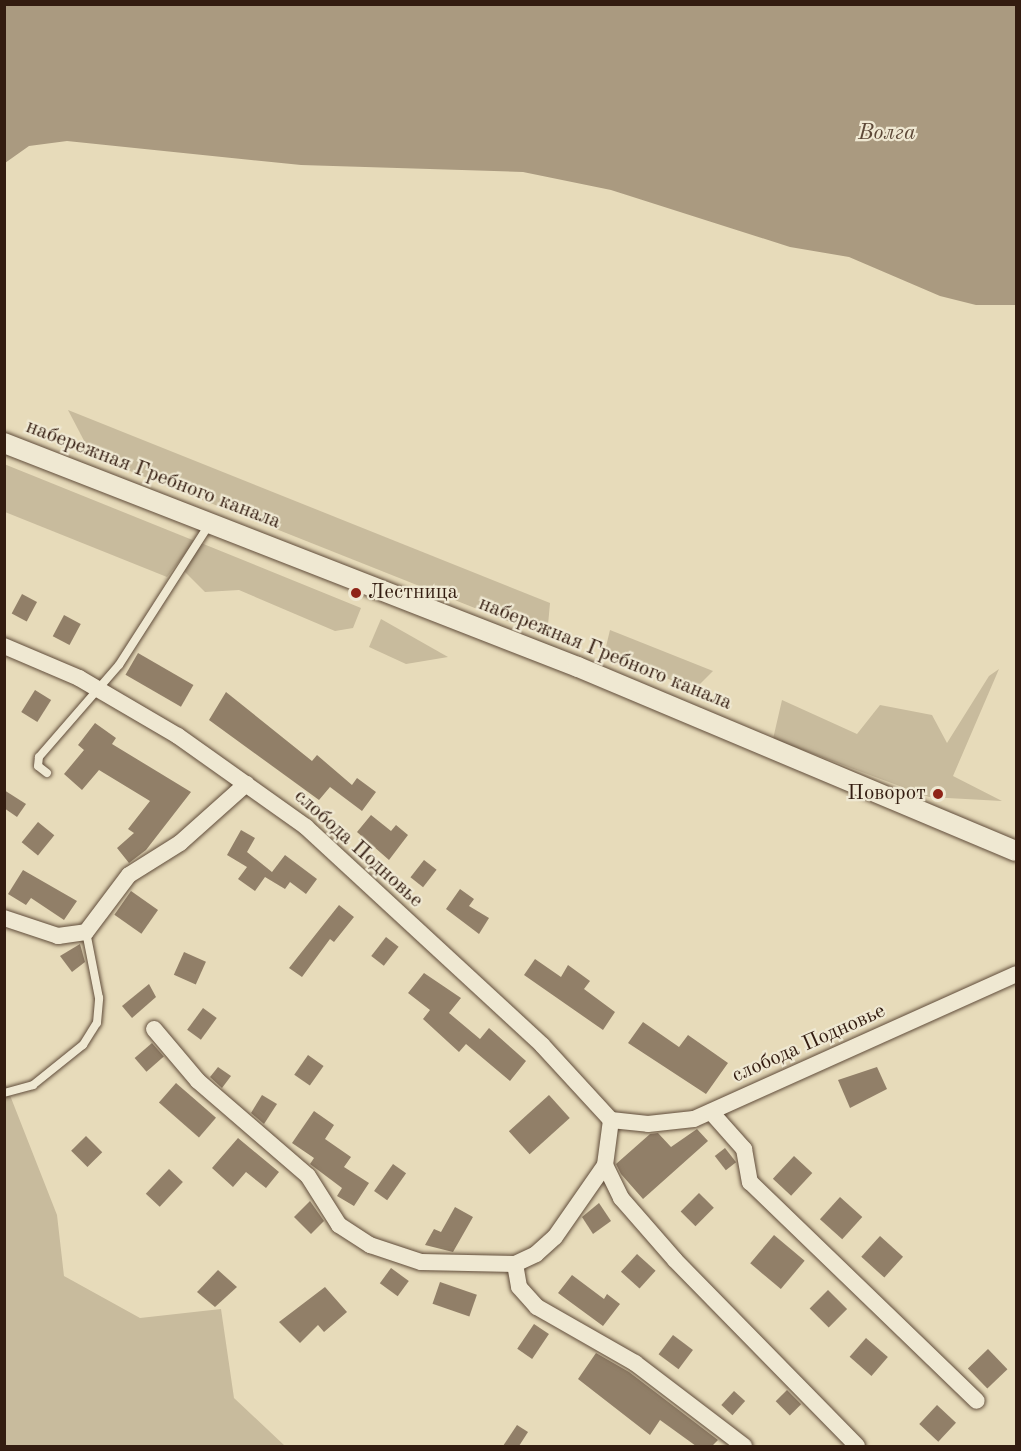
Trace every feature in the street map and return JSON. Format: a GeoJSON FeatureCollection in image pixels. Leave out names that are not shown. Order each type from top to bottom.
{"type":"FeatureCollection","features":[{"type":"Feature","properties":{"kind":"street","name":"набережная Гребного канала"},"geometry":{"type":"LineString","coordinates":[[4,443],[578,668],[1017,851]]}},
{"type":"Feature","properties":{"kind":"street","name":"слобода Подновье"},"geometry":{"type":"LineString","coordinates":[[4,646],[99,690],[246,784],[306,827],[542,1045],[611,1120],[648,1124],[694,1119],[1017,974]]}},
{"type":"Feature","properties":{"kind":"street"},"geometry":{"type":"LineString","coordinates":[[4,918],[58,936],[86,932],[129,875],[180,843],[246,784]]}},
{"type":"Feature","properties":{"kind":"street"},"geometry":{"type":"LineString","coordinates":[[154,1029],[198,1081],[308,1176],[339,1225],[355,1235],[421,1262],[515,1264],[555,1237],[605,1165],[611,1120]]}},
{"type":"Feature","properties":{"kind":"street"},"geometry":{"type":"LineString","coordinates":[[711,1112],[744,1149],[750,1182],[977,1401]]}},
{"type":"Feature","properties":{"kind":"street"},"geometry":{"type":"LineString","coordinates":[[605,1165],[621,1197],[675,1260],[857,1446]]}},
{"type":"Feature","properties":{"kind":"street"},"geometry":{"type":"LineString","coordinates":[[515,1264],[519,1287],[537,1307],[635,1363],[744,1446]]}},
{"type":"Feature","properties":{"kind":"lane"},"geometry":{"type":"LineString","coordinates":[[47,773],[38,766],[39,757],[99,690],[210,523]]}},
{"type":"Feature","properties":{"kind":"lane"},"geometry":{"type":"LineString","coordinates":[[4,1093],[33,1084],[83,1045],[97,1023],[99,998],[86,932]]}},
{"type":"Feature","properties":{"kind":"shaded area"},"geometry":{"type":"Polygon","coordinates":[[[68,410],[550,603],[548,625],[520,626],[92,456],[68,410]]]}},
{"type":"Feature","properties":{"kind":"shaded area"},"geometry":{"type":"Polygon","coordinates":[[[4,464],[195,541],[167,577],[5,512],[4,464]]]}},
{"type":"Feature","properties":{"kind":"shaded area"},"geometry":{"type":"Polygon","coordinates":[[[201,543],[361,608],[353,628],[335,631],[239,590],[205,592],[184,571],[201,543]]]}},
{"type":"Feature","properties":{"kind":"shaded area"},"geometry":{"type":"Polygon","coordinates":[[[381,619],[448,657],[406,664],[369,647],[381,619]]]}},
{"type":"Feature","properties":{"kind":"shaded area"},"geometry":{"type":"Polygon","coordinates":[[[610,630],[713,671],[695,689],[604,655],[610,630]]]}},
{"type":"Feature","properties":{"kind":"shaded area"},"geometry":{"type":"Polygon","coordinates":[[[999,669],[953,776],[1002,801],[929,797],[773,739],[782,700],[857,734],[880,705],[932,715],[947,743],[989,676],[999,669]]]}},
{"type":"Feature","properties":{"kind":"shaded area"},"geometry":{"type":"Polygon","coordinates":[[[4,1080],[57,1215],[64,1276],[140,1318],[221,1309],[234,1398],[285,1446],[5,1446],[4,1080]]]}},
{"type":"Feature","properties":{"kind":"water","name":"Волга"},"geometry":{"type":"Polygon","coordinates":[[[5,4],[1016,5],[1016,305],[976,305],[940,296],[849,257],[790,247],[611,190],[523,172],[301,165],[67,141],[29,146],[5,163],[5,4]]]}},
{"type":"Feature","properties":{"kind":"building"},"geometry":{"type":"Polygon","coordinates":[[[22,594],[37,602],[27,621],[12,613],[22,594]]]}},
{"type":"Feature","properties":{"kind":"building"},"geometry":{"type":"Polygon","coordinates":[[[64,615],[81,624],[70,645],[53,636],[64,615]]]}},
{"type":"Feature","properties":{"kind":"building"},"geometry":{"type":"Polygon","coordinates":[[[138,653],[193,685],[181,707],[126,675],[138,653]]]}},
{"type":"Feature","properties":{"kind":"building"},"geometry":{"type":"Polygon","coordinates":[[[35,690],[51,700],[37,722],[21,712],[35,690]]]}},
{"type":"Feature","properties":{"kind":"building"},"geometry":{"type":"Polygon","coordinates":[[[226,692],[312,761],[317,755],[352,785],[357,778],[376,792],[362,811],[330,787],[319,800],[209,720],[226,692]]]}},
{"type":"Feature","properties":{"kind":"building"},"geometry":{"type":"Polygon","coordinates":[[[95,723],[116,738],[112,744],[191,792],[146,850],[129,863],[117,848],[134,833],[128,829],[150,801],[99,770],[82,790],[64,774],[84,750],[78,745],[95,723]]]}},
{"type":"Feature","properties":{"kind":"building"},"geometry":{"type":"Polygon","coordinates":[[[4,790],[26,804],[17,817],[4,808],[4,790]]]}},
{"type":"Feature","properties":{"kind":"building"},"geometry":{"type":"Polygon","coordinates":[[[371,815],[391,831],[396,825],[408,835],[389,860],[357,832],[371,815]]]}},
{"type":"Feature","properties":{"kind":"building"},"geometry":{"type":"Polygon","coordinates":[[[38,822],[54,835],[38,855],[22,842],[38,822]]]}},
{"type":"Feature","properties":{"kind":"building"},"geometry":{"type":"Polygon","coordinates":[[[241,830],[255,838],[247,852],[272,872],[285,855],[317,879],[306,894],[290,882],[285,889],[265,877],[255,891],[238,879],[247,867],[227,855],[241,830]]]}},
{"type":"Feature","properties":{"kind":"building"},"geometry":{"type":"Polygon","coordinates":[[[424,860],[437,870],[423,887],[410,877],[424,860]]]}},
{"type":"Feature","properties":{"kind":"building"},"geometry":{"type":"Polygon","coordinates":[[[23,870],[77,901],[64,920],[31,898],[26,905],[8,894],[23,870]]]}},
{"type":"Feature","properties":{"kind":"building"},"geometry":{"type":"Polygon","coordinates":[[[460,889],[474,899],[469,906],[489,918],[479,934],[446,909],[460,889]]]}},
{"type":"Feature","properties":{"kind":"building"},"geometry":{"type":"Polygon","coordinates":[[[131,891],[158,910],[141,934],[114,915],[131,891]]]}},
{"type":"Feature","properties":{"kind":"building"},"geometry":{"type":"Polygon","coordinates":[[[339,905],[354,917],[334,942],[330,939],[302,977],[289,968],[339,905]]]}},
{"type":"Feature","properties":{"kind":"building"},"geometry":{"type":"Polygon","coordinates":[[[386,937],[399,947],[384,966],[371,956],[386,937]]]}},
{"type":"Feature","properties":{"kind":"building"},"geometry":{"type":"Polygon","coordinates":[[[80,944],[85,962],[72,972],[60,956],[80,944]]]}},
{"type":"Feature","properties":{"kind":"building"},"geometry":{"type":"Polygon","coordinates":[[[184,952],[206,962],[196,985],[174,975],[184,952]]]}},
{"type":"Feature","properties":{"kind":"building"},"geometry":{"type":"Polygon","coordinates":[[[535,959],[561,977],[568,965],[590,981],[584,989],[615,1012],[603,1030],[524,975],[535,959]]]}},
{"type":"Feature","properties":{"kind":"building"},"geometry":{"type":"Polygon","coordinates":[[[424,973],[461,998],[449,1013],[480,1039],[489,1028],[526,1061],[510,1081],[466,1044],[459,1052],[423,1019],[430,1010],[408,993],[424,973]]]}},
{"type":"Feature","properties":{"kind":"building"},"geometry":{"type":"Polygon","coordinates":[[[149,984],[156,997],[132,1018],[122,1006],[149,984]]]}},
{"type":"Feature","properties":{"kind":"building"},"geometry":{"type":"Polygon","coordinates":[[[203,1008],[217,1018],[201,1040],[187,1030],[203,1008]]]}},
{"type":"Feature","properties":{"kind":"building"},"geometry":{"type":"Polygon","coordinates":[[[643,1022],[679,1047],[688,1035],[728,1063],[706,1094],[628,1043],[643,1022]]]}},
{"type":"Feature","properties":{"kind":"building"},"geometry":{"type":"Polygon","coordinates":[[[152,1043],[164,1057],[146,1072],[135,1058],[152,1043]]]}},
{"type":"Feature","properties":{"kind":"building"},"geometry":{"type":"Polygon","coordinates":[[[308,1055],[324,1066],[310,1086],[294,1075],[308,1055]]]}},
{"type":"Feature","properties":{"kind":"building"},"geometry":{"type":"Polygon","coordinates":[[[218,1067],[231,1076],[222,1088],[210,1077],[218,1067]]]}},
{"type":"Feature","properties":{"kind":"building"},"geometry":{"type":"Polygon","coordinates":[[[877,1067],[887,1089],[850,1108],[838,1080],[877,1067]]]}},
{"type":"Feature","properties":{"kind":"building"},"geometry":{"type":"Polygon","coordinates":[[[176,1083],[216,1118],[199,1137],[159,1103],[176,1083]]]}},
{"type":"Feature","properties":{"kind":"building"},"geometry":{"type":"Polygon","coordinates":[[[262,1095],[277,1104],[264,1124],[251,1113],[262,1095]]]}},
{"type":"Feature","properties":{"kind":"building"},"geometry":{"type":"Polygon","coordinates":[[[549,1095],[570,1118],[530,1154],[509,1131],[549,1095]]]}},
{"type":"Feature","properties":{"kind":"building"},"geometry":{"type":"Polygon","coordinates":[[[314,1111],[334,1125],[325,1139],[351,1157],[344,1167],[369,1183],[354,1206],[337,1196],[342,1188],[310,1164],[314,1158],[292,1143],[314,1111]]]}},
{"type":"Feature","properties":{"kind":"building"},"geometry":{"type":"Polygon","coordinates":[[[697,1129],[708,1141],[643,1199],[621,1174],[616,1164],[650,1134],[658,1133],[671,1147],[697,1129]]]}},
{"type":"Feature","properties":{"kind":"building"},"geometry":{"type":"Polygon","coordinates":[[[86,1136],[102,1152],[87,1167],[71,1151],[86,1136]]]}},
{"type":"Feature","properties":{"kind":"building"},"geometry":{"type":"Polygon","coordinates":[[[238,1138],[279,1172],[266,1188],[246,1172],[233,1187],[212,1168],[238,1138]]]}},
{"type":"Feature","properties":{"kind":"building"},"geometry":{"type":"Polygon","coordinates":[[[725,1148],[736,1162],[726,1170],[715,1156],[725,1148]]]}},
{"type":"Feature","properties":{"kind":"building"},"geometry":{"type":"Polygon","coordinates":[[[794,1156],[812,1173],[791,1196],[773,1179],[794,1156]]]}},
{"type":"Feature","properties":{"kind":"building"},"geometry":{"type":"Polygon","coordinates":[[[393,1164],[406,1173],[387,1200],[374,1191],[393,1164]]]}},
{"type":"Feature","properties":{"kind":"building"},"geometry":{"type":"Polygon","coordinates":[[[169,1169],[183,1182],[160,1207],[146,1194],[169,1169]]]}},
{"type":"Feature","properties":{"kind":"building"},"geometry":{"type":"Polygon","coordinates":[[[699,1193],[714,1208],[695,1226],[681,1211],[699,1193]]]}},
{"type":"Feature","properties":{"kind":"building"},"geometry":{"type":"Polygon","coordinates":[[[840,1197],[862,1217],[842,1239],[820,1219],[840,1197]]]}},
{"type":"Feature","properties":{"kind":"building"},"geometry":{"type":"Polygon","coordinates":[[[310,1201],[324,1221],[311,1234],[294,1217],[310,1201]]]}},
{"type":"Feature","properties":{"kind":"building"},"geometry":{"type":"Polygon","coordinates":[[[599,1203],[611,1221],[593,1234],[582,1217],[599,1203]]]}},
{"type":"Feature","properties":{"kind":"building"},"geometry":{"type":"Polygon","coordinates":[[[455,1207],[473,1217],[453,1252],[425,1245],[434,1229],[441,1232],[455,1207]]]}},
{"type":"Feature","properties":{"kind":"building"},"geometry":{"type":"Polygon","coordinates":[[[774,1235],[805,1261],[781,1289],[750,1263],[774,1235]]]}},
{"type":"Feature","properties":{"kind":"building"},"geometry":{"type":"Polygon","coordinates":[[[880,1236],[903,1257],[884,1278],[861,1257],[880,1236]]]}},
{"type":"Feature","properties":{"kind":"building"},"geometry":{"type":"Polygon","coordinates":[[[637,1254],[656,1271],[640,1289],[621,1272],[637,1254]]]}},
{"type":"Feature","properties":{"kind":"building"},"geometry":{"type":"Polygon","coordinates":[[[391,1268],[409,1281],[398,1296],[380,1283],[391,1268]]]}},
{"type":"Feature","properties":{"kind":"building"},"geometry":{"type":"Polygon","coordinates":[[[218,1270],[237,1287],[215,1307],[197,1292],[218,1270]]]}},
{"type":"Feature","properties":{"kind":"building"},"geometry":{"type":"Polygon","coordinates":[[[572,1275],[604,1299],[607,1294],[620,1304],[603,1326],[558,1293],[572,1275]]]}},
{"type":"Feature","properties":{"kind":"building"},"geometry":{"type":"Polygon","coordinates":[[[440,1282],[477,1295],[469,1316],[433,1304],[440,1282]]]}},
{"type":"Feature","properties":{"kind":"building"},"geometry":{"type":"Polygon","coordinates":[[[325,1287],[347,1312],[324,1332],[318,1325],[300,1343],[279,1322],[325,1287]]]}},
{"type":"Feature","properties":{"kind":"building"},"geometry":{"type":"Polygon","coordinates":[[[828,1290],[847,1309],[829,1327],[810,1308],[828,1290]]]}},
{"type":"Feature","properties":{"kind":"building"},"geometry":{"type":"Polygon","coordinates":[[[534,1324],[549,1334],[532,1359],[517,1349],[534,1324]]]}},
{"type":"Feature","properties":{"kind":"building"},"geometry":{"type":"Polygon","coordinates":[[[673,1335],[693,1350],[679,1369],[659,1354],[673,1335]]]}},
{"type":"Feature","properties":{"kind":"building"},"geometry":{"type":"Polygon","coordinates":[[[866,1338],[888,1357],[871,1376],[850,1357],[866,1338]]]}},
{"type":"Feature","properties":{"kind":"building"},"geometry":{"type":"Polygon","coordinates":[[[988,1349],[1007,1369],[987,1389],[968,1368],[988,1349]]]}},
{"type":"Feature","properties":{"kind":"building"},"geometry":{"type":"Polygon","coordinates":[[[596,1353],[629,1372],[718,1440],[712,1446],[696,1446],[660,1420],[650,1435],[578,1379],[596,1353]]]}},
{"type":"Feature","properties":{"kind":"building"},"geometry":{"type":"Polygon","coordinates":[[[787,1390],[801,1404],[790,1415],[776,1401],[787,1390]]]}},
{"type":"Feature","properties":{"kind":"building"},"geometry":{"type":"Polygon","coordinates":[[[734,1391],[745,1401],[732,1415],[721,1405],[734,1391]]]}},
{"type":"Feature","properties":{"kind":"building"},"geometry":{"type":"Polygon","coordinates":[[[937,1405],[956,1423],[938,1442],[919,1424],[937,1405]]]}},
{"type":"Feature","properties":{"kind":"building"},"geometry":{"type":"Polygon","coordinates":[[[517,1425],[528,1432],[519,1446],[503,1446],[517,1425]]]}},
{"type":"Feature","properties":{"kind":"place","name":"Лестница"},"geometry":{"type":"Point","coordinates":[356,593]}},
{"type":"Feature","properties":{"kind":"place","name":"Поворот"},"geometry":{"type":"Point","coordinates":[938,794]}}]}
